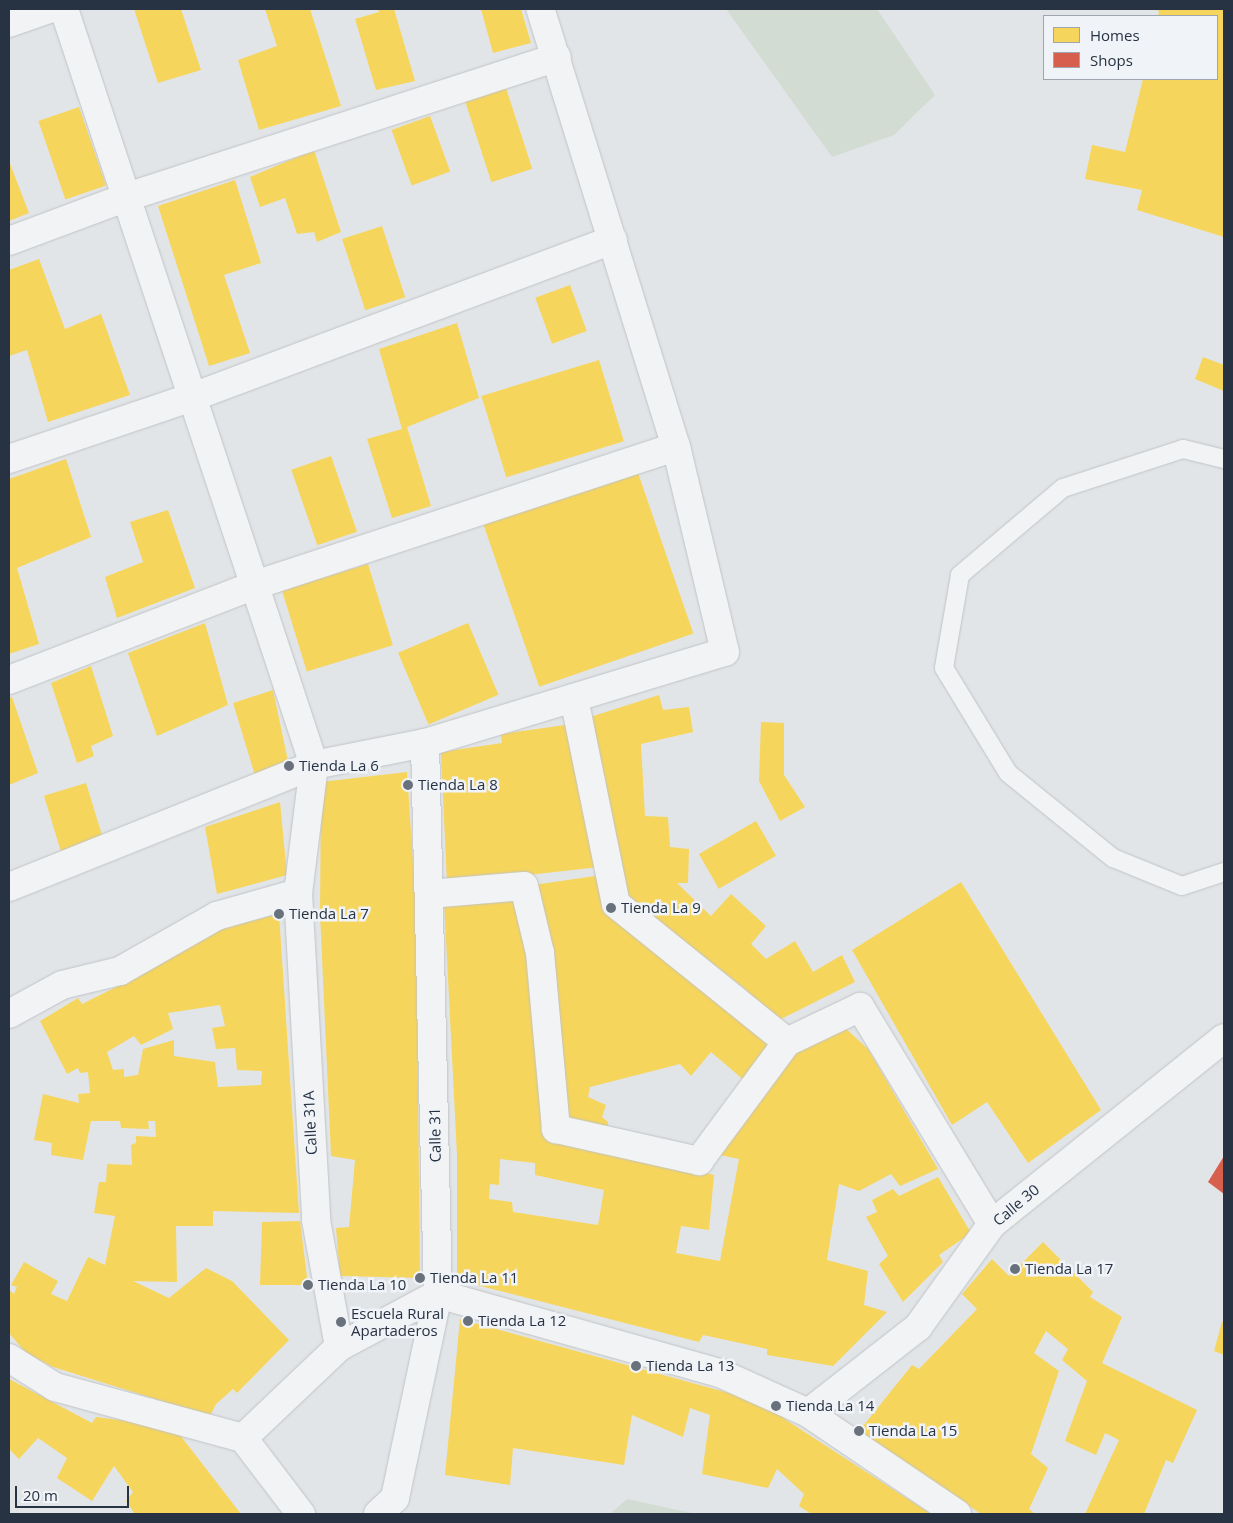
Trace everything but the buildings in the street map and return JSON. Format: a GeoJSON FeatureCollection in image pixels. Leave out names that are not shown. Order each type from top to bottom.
{"type":"FeatureCollection","features":[{"type":"Feature","properties":{"kind":"street"},"geometry":{"type":"LineString","coordinates":[[9,23],[50,9]]}},
{"type":"Feature","properties":{"kind":"street"},"geometry":{"type":"LineString","coordinates":[[64,9],[127,197],[252,586],[314,765]]}},
{"type":"Feature","properties":{"kind":"street"},"geometry":{"type":"LineString","coordinates":[[9,887],[314,765],[425,743],[725,652],[676,447],[557,58],[540,9]]}},
{"type":"Feature","properties":{"kind":"street"},"geometry":{"type":"LineString","coordinates":[[9,241],[127,197],[557,58]]}},
{"type":"Feature","properties":{"kind":"street"},"geometry":{"type":"LineString","coordinates":[[9,459],[191,397],[613,240]]}},
{"type":"Feature","properties":{"kind":"street"},"geometry":{"type":"LineString","coordinates":[[9,680],[252,586],[676,447]]}},
{"type":"Feature","properties":{"kind":"street"},"geometry":{"type":"LineString","coordinates":[[574,698],[616,904],[787,1042]]}},
{"type":"Feature","properties":{"kind":"street","name":"Calle 31"},"geometry":{"type":"LineString","coordinates":[[378,1514],[395,1498],[438,1294],[425,743]]}},
{"type":"Feature","properties":{"kind":"street","name":"Calle 31A"},"geometry":{"type":"LineString","coordinates":[[314,765],[298,893],[316,1220],[340,1347]]}},
{"type":"Feature","properties":{"kind":"street"},"geometry":{"type":"LineString","coordinates":[[429,894],[524,886],[540,953],[556,1129],[699,1161],[787,1042],[860,1007],[992,1224]]}},
{"type":"Feature","properties":{"kind":"street"},"geometry":{"type":"LineString","coordinates":[[9,1014],[62,985],[120,971],[217,916],[298,893]]}},
{"type":"Feature","properties":{"kind":"street","name":"Calle 30"},"geometry":{"type":"LineString","coordinates":[[808,1413],[918,1327],[992,1224],[1224,1038]]}},
{"type":"Feature","properties":{"kind":"street"},"geometry":{"type":"LineString","coordinates":[[243,1438],[340,1347],[438,1294],[722,1374],[808,1413],[957,1514]]}},
{"type":"Feature","properties":{"kind":"street"},"geometry":{"type":"LineString","coordinates":[[9,1358],[55,1387],[243,1438],[301,1514]]}},
{"type":"Feature","properties":{"kind":"lane"},"geometry":{"type":"LineString","coordinates":[[1224,459],[1183,449],[1063,488],[960,575],[944,668],[1008,773],[1113,858],[1182,886],[1224,872]]}},
{"type":"Feature","properties":{"kind":"shaded area"},"geometry":{"type":"Polygon","coordinates":[[[726,9],[877,9],[935,95],[894,135],[832,157],[726,9]]]}},
{"type":"Feature","properties":{"kind":"shaded area"},"geometry":{"type":"Polygon","coordinates":[[[627,1499],[696,1514],[610,1514],[627,1499]]]}},
{"type":"Feature","properties":{"kind":"place","name":"Tienda La 6"},"geometry":{"type":"Point","coordinates":[289,766]}},
{"type":"Feature","properties":{"kind":"place","name":"Tienda La 8"},"geometry":{"type":"Point","coordinates":[408,785]}},
{"type":"Feature","properties":{"kind":"place","name":"Tienda La 9"},"geometry":{"type":"Point","coordinates":[611,908]}},
{"type":"Feature","properties":{"kind":"place","name":"Tienda La 7"},"geometry":{"type":"Point","coordinates":[279,914]}},
{"type":"Feature","properties":{"kind":"place","name":"Tienda La 17"},"geometry":{"type":"Point","coordinates":[1015,1269]}},
{"type":"Feature","properties":{"kind":"place","name":"Tienda La 11"},"geometry":{"type":"Point","coordinates":[420,1278]}},
{"type":"Feature","properties":{"kind":"place","name":"Tienda La 10"},"geometry":{"type":"Point","coordinates":[308,1285]}},
{"type":"Feature","properties":{"kind":"place","name":"Tienda La 12"},"geometry":{"type":"Point","coordinates":[468,1321]}},
{"type":"Feature","properties":{"kind":"place","name":"Escuela Rural Apartaderos"},"geometry":{"type":"Point","coordinates":[341,1322]}},
{"type":"Feature","properties":{"kind":"place","name":"Tienda La 13"},"geometry":{"type":"Point","coordinates":[636,1366]}},
{"type":"Feature","properties":{"kind":"place","name":"Tienda La 14"},"geometry":{"type":"Point","coordinates":[776,1406]}},
{"type":"Feature","properties":{"kind":"place","name":"Tienda La 15"},"geometry":{"type":"Point","coordinates":[859,1431]}}]}
